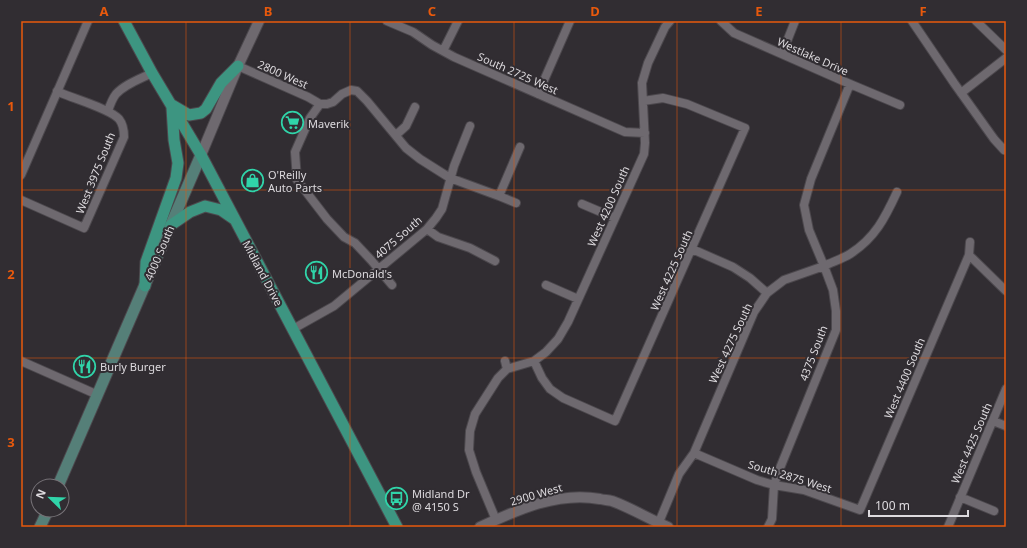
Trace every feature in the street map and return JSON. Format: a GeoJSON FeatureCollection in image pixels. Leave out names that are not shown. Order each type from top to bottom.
{"type":"FeatureCollection","features":[{"type":"Feature","properties":{"kind":"main road","name":"Midland Drive"},"geometry":{"type":"LineString","coordinates":[[124,21],[152,73],[201,155],[398,527]]}},
{"type":"Feature","properties":{"kind":"main road"},"geometry":{"type":"LineString","coordinates":[[171,105],[189,115],[201,113],[206,109],[221,83],[238,66]]}},
{"type":"Feature","properties":{"kind":"main road"},"geometry":{"type":"LineString","coordinates":[[145,286],[146,262],[176,178],[178,163],[174,140],[171,105]]}},
{"type":"Feature","properties":{"kind":"main road","name":"4000 South"},"geometry":{"type":"LineString","coordinates":[[62,478],[201,155]]}},
{"type":"Feature","properties":{"kind":"main road"},"geometry":{"type":"LineString","coordinates":[[171,225],[190,212],[205,206],[221,210],[235,219]]}},
{"type":"Feature","properties":{"kind":"street"},"geometry":{"type":"LineString","coordinates":[[21,175],[88,21]]}},
{"type":"Feature","properties":{"kind":"street","name":"4000 South"},"geometry":{"type":"LineString","coordinates":[[201,155],[238,66],[259,21]]}},
{"type":"Feature","properties":{"kind":"street","name":"South 2725 West"},"geometry":{"type":"LineString","coordinates":[[387,21],[412,32],[454,57],[625,132],[645,133]]}},
{"type":"Feature","properties":{"kind":"street"},"geometry":{"type":"LineString","coordinates":[[443,51],[458,21]]}},
{"type":"Feature","properties":{"kind":"street"},"geometry":{"type":"LineString","coordinates":[[538,94],[570,21]]}},
{"type":"Feature","properties":{"kind":"street","name":"West 4200 South"},"geometry":{"type":"LineString","coordinates":[[507,369],[534,361],[546,352],[558,339],[568,322],[644,154],[645,133],[642,83],[648,63],[670,21]]}},
{"type":"Feature","properties":{"kind":"street","name":"Westlake Drive"},"geometry":{"type":"LineString","coordinates":[[721,21],[734,33],[900,105]]}},
{"type":"Feature","properties":{"kind":"street"},"geometry":{"type":"LineString","coordinates":[[782,54],[795,21]]}},
{"type":"Feature","properties":{"kind":"street"},"geometry":{"type":"LineString","coordinates":[[912,21],[994,139],[1004,150],[1006,148]]}},
{"type":"Feature","properties":{"kind":"street"},"geometry":{"type":"LineString","coordinates":[[976,21],[1006,50]]}},
{"type":"Feature","properties":{"kind":"street"},"geometry":{"type":"LineString","coordinates":[[961,93],[1006,58]]}},
{"type":"Feature","properties":{"kind":"street","name":"2800 West"},"geometry":{"type":"LineString","coordinates":[[238,66],[320,104]]}},
{"type":"Feature","properties":{"kind":"street"},"geometry":{"type":"LineString","coordinates":[[57,91],[108,111],[116,94],[125,87],[152,73]]}},
{"type":"Feature","properties":{"kind":"street"},"geometry":{"type":"LineString","coordinates":[[850,84],[811,179],[804,205],[809,230],[824,266],[849,254],[870,238],[886,217],[897,192]]}},
{"type":"Feature","properties":{"kind":"street"},"geometry":{"type":"LineString","coordinates":[[392,285],[355,243],[344,237],[327,219],[297,180],[295,152],[310,118],[320,104],[333,102],[342,94],[351,90],[357,91],[406,148],[420,159],[450,178],[516,203]]}},
{"type":"Feature","properties":{"kind":"street","name":"West 4225 South"},"geometry":{"type":"LineString","coordinates":[[534,361],[542,378],[550,389],[563,398],[615,421],[745,128],[687,104],[663,98],[643,101]]}},
{"type":"Feature","properties":{"kind":"street"},"geometry":{"type":"LineString","coordinates":[[396,135],[406,126],[415,107]]}},
{"type":"Feature","properties":{"kind":"street","name":"West 3975 South"},"geometry":{"type":"LineString","coordinates":[[21,200],[84,228],[124,136],[123,125],[120,120],[108,111]]}},
{"type":"Feature","properties":{"kind":"street","name":"4075 South"},"geometry":{"type":"LineString","coordinates":[[293,329],[334,306],[427,229],[442,209],[450,178],[470,126]]}},
{"type":"Feature","properties":{"kind":"street"},"geometry":{"type":"LineString","coordinates":[[499,196],[520,148]]}},
{"type":"Feature","properties":{"kind":"street"},"geometry":{"type":"LineString","coordinates":[[582,204],[615,218]]}},
{"type":"Feature","properties":{"kind":"street"},"geometry":{"type":"LineString","coordinates":[[427,229],[438,237],[470,248],[495,260]]}},
{"type":"Feature","properties":{"kind":"street","name":"West 4400 South"},"geometry":{"type":"LineString","coordinates":[[860,510],[969,255],[970,242]]}},
{"type":"Feature","properties":{"kind":"street"},"geometry":{"type":"LineString","coordinates":[[692,249],[733,267],[750,278],[767,293]]}},
{"type":"Feature","properties":{"kind":"street"},"geometry":{"type":"LineString","coordinates":[[969,255],[1006,291]]}},
{"type":"Feature","properties":{"kind":"street","name":"West 4275 South"},"geometry":{"type":"LineString","coordinates":[[661,526],[679,474],[694,453],[754,312],[767,293],[784,280],[824,266]]}},
{"type":"Feature","properties":{"kind":"street","name":"4375 South"},"geometry":{"type":"LineString","coordinates":[[768,527],[772,518],[774,485],[836,330],[836,311],[833,290],[824,266]]}},
{"type":"Feature","properties":{"kind":"street"},"geometry":{"type":"LineString","coordinates":[[546,285],[578,299]]}},
{"type":"Feature","properties":{"kind":"street"},"geometry":{"type":"LineString","coordinates":[[21,361],[98,395]]}},
{"type":"Feature","properties":{"kind":"street"},"geometry":{"type":"LineString","coordinates":[[496,520],[476,472],[469,450],[470,431],[475,414],[493,385],[507,369],[505,361]]}},
{"type":"Feature","properties":{"kind":"street","name":"West 4425 South"},"geometry":{"type":"LineString","coordinates":[[948,527],[1006,389]]}},
{"type":"Feature","properties":{"kind":"street"},"geometry":{"type":"LineString","coordinates":[[992,421],[1006,426]]}},
{"type":"Feature","properties":{"kind":"street","name":"South 2875 West"},"geometry":{"type":"LineString","coordinates":[[694,453],[757,480],[774,485],[804,490],[860,510]]}},
{"type":"Feature","properties":{"kind":"street","name":"2900 West"},"geometry":{"type":"LineString","coordinates":[[480,527],[520,510],[548,501],[571,496],[593,497],[611,501],[661,526]]}},
{"type":"Feature","properties":{"kind":"street"},"geometry":{"type":"LineString","coordinates":[[960,497],[994,511]]}},
{"type":"Feature","properties":{"kind":"place","name":"Maverik"},"geometry":{"type":"Point","coordinates":[293,123]}},
{"type":"Feature","properties":{"kind":"place","name":"O'Reilly Auto Parts"},"geometry":{"type":"Point","coordinates":[252,180]}},
{"type":"Feature","properties":{"kind":"place","name":"McDonald's"},"geometry":{"type":"Point","coordinates":[317,273]}},
{"type":"Feature","properties":{"kind":"place","name":"Burly Burger"},"geometry":{"type":"Point","coordinates":[84,366]}},
{"type":"Feature","properties":{"kind":"place","name":"Midland Dr @ 4150 S"},"geometry":{"type":"Point","coordinates":[397,499]}}]}
